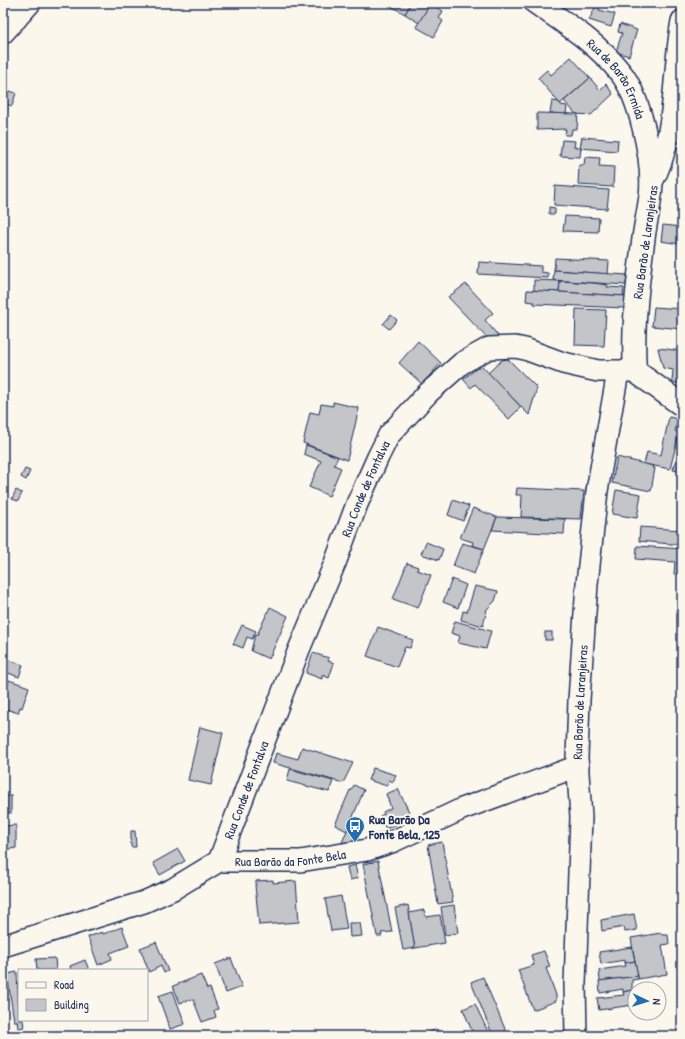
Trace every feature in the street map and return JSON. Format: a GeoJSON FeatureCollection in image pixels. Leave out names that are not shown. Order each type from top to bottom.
{"type":"FeatureCollection","features":[{"type":"Feature","properties":{"kind":"main road","name":"Rua de Barão Ermida"},"geometry":{"type":"LineString","coordinates":[[536,3],[578,32],[603,54],[620,72],[630,88],[640,114],[646,139],[651,184]]}},
{"type":"Feature","properties":{"kind":"main road","name":"Rua Barão de Laranjeiras"},"geometry":{"type":"LineString","coordinates":[[626,371],[633,350],[638,292],[651,184]]}},
{"type":"Feature","properties":{"kind":"main road"},"geometry":{"type":"LineString","coordinates":[[626,371],[682,404]]}},
{"type":"Feature","properties":{"kind":"street"},"geometry":{"type":"LineString","coordinates":[[7,19],[30,3]]}},
{"type":"Feature","properties":{"kind":"street","name":"Rua Barão de Laranjeiras"},"geometry":{"type":"LineString","coordinates":[[651,184],[663,156],[672,114],[682,21]]}},
{"type":"Feature","properties":{"kind":"street","name":"Rua Conde de Fontalva"},"geometry":{"type":"LineString","coordinates":[[219,861],[298,652],[360,498],[389,435],[428,393],[462,363],[490,348],[515,347],[525,349],[563,363],[598,371],[626,371]]}},
{"type":"Feature","properties":{"kind":"street","name":"Rua Barão de Laranjeiras"},"geometry":{"type":"LineString","coordinates":[[576,1036],[575,984],[581,818],[578,766],[579,700],[587,584],[597,491],[626,371]]}},
{"type":"Feature","properties":{"kind":"street","name":"Rua Barão da Fonte Bela"},"geometry":{"type":"LineString","coordinates":[[3,946],[144,902],[196,876],[219,861],[300,861],[367,850],[394,841],[462,809],[578,766]]}},
{"type":"Feature","properties":{"kind":"building"},"geometry":{"type":"Polygon","coordinates":[[[390,3],[411,3],[405,14],[389,5],[390,3]]]}},
{"type":"Feature","properties":{"kind":"building"},"geometry":{"type":"Polygon","coordinates":[[[411,3],[431,3],[419,23],[405,14],[411,3]]]}},
{"type":"Feature","properties":{"kind":"building"},"geometry":{"type":"Polygon","coordinates":[[[430,4],[443,11],[439,18],[443,21],[434,37],[416,27],[430,4]]]}},
{"type":"Feature","properties":{"kind":"building"},"geometry":{"type":"Polygon","coordinates":[[[597,4],[600,6],[599,10],[615,14],[611,27],[589,20],[597,4]]]}},
{"type":"Feature","properties":{"kind":"building"},"geometry":{"type":"Polygon","coordinates":[[[620,24],[637,30],[629,56],[616,52],[622,33],[618,32],[620,24]]]}},
{"type":"Feature","properties":{"kind":"building"},"geometry":{"type":"Polygon","coordinates":[[[571,57],[590,78],[560,104],[538,78],[547,70],[551,75],[571,57]]]}},
{"type":"Feature","properties":{"kind":"building"},"geometry":{"type":"Polygon","coordinates":[[[590,78],[600,90],[606,84],[613,94],[591,115],[576,114],[564,101],[590,78]]]}},
{"type":"Feature","properties":{"kind":"building"},"geometry":{"type":"Polygon","coordinates":[[[3,89],[16,93],[12,106],[3,103],[3,89]]]}},
{"type":"Feature","properties":{"kind":"building"},"geometry":{"type":"Polygon","coordinates":[[[552,101],[559,102],[561,105],[567,106],[566,114],[550,113],[552,101]]]}},
{"type":"Feature","properties":{"kind":"building"},"geometry":{"type":"Polygon","coordinates":[[[3,106],[8,108],[3,121],[3,106]]]}},
{"type":"Feature","properties":{"kind":"building"},"geometry":{"type":"Polygon","coordinates":[[[537,113],[578,114],[577,129],[572,129],[571,135],[565,135],[566,129],[537,130],[537,113]]]}},
{"type":"Feature","properties":{"kind":"building"},"geometry":{"type":"Polygon","coordinates":[[[678,132],[682,132],[682,144],[677,143],[678,132]]]}},
{"type":"Feature","properties":{"kind":"building"},"geometry":{"type":"Polygon","coordinates":[[[582,137],[618,140],[617,151],[580,148],[582,137]]]}},
{"type":"Feature","properties":{"kind":"building"},"geometry":{"type":"Polygon","coordinates":[[[562,140],[575,141],[574,147],[581,148],[580,157],[560,156],[562,140]]]}},
{"type":"Feature","properties":{"kind":"building"},"geometry":{"type":"Polygon","coordinates":[[[585,157],[600,158],[599,166],[614,167],[613,187],[578,185],[579,165],[584,165],[585,157]]]}},
{"type":"Feature","properties":{"kind":"building"},"geometry":{"type":"Polygon","coordinates":[[[555,186],[609,190],[607,209],[554,205],[555,186]]]}},
{"type":"Feature","properties":{"kind":"building"},"geometry":{"type":"Polygon","coordinates":[[[549,207],[555,208],[555,214],[549,214],[549,207]]]}},
{"type":"Feature","properties":{"kind":"building"},"geometry":{"type":"Polygon","coordinates":[[[565,216],[599,218],[598,232],[563,231],[565,216]]]}},
{"type":"Feature","properties":{"kind":"building"},"geometry":{"type":"Polygon","coordinates":[[[663,225],[682,227],[680,244],[661,241],[663,225]]]}},
{"type":"Feature","properties":{"kind":"building"},"geometry":{"type":"Polygon","coordinates":[[[555,258],[609,261],[608,274],[554,270],[555,258]]]}},
{"type":"Feature","properties":{"kind":"building"},"geometry":{"type":"Polygon","coordinates":[[[479,262],[541,266],[541,272],[548,273],[548,278],[478,274],[479,262]]]}},
{"type":"Feature","properties":{"kind":"building"},"geometry":{"type":"Polygon","coordinates":[[[554,270],[627,275],[626,285],[553,280],[554,270]]]}},
{"type":"Feature","properties":{"kind":"building"},"geometry":{"type":"Polygon","coordinates":[[[534,280],[560,281],[559,292],[534,291],[534,280]]]}},
{"type":"Feature","properties":{"kind":"building"},"geometry":{"type":"Polygon","coordinates":[[[560,281],[593,283],[608,285],[607,287],[624,288],[623,296],[559,292],[560,281]]]}},
{"type":"Feature","properties":{"kind":"building"},"geometry":{"type":"Polygon","coordinates":[[[466,284],[493,313],[485,320],[499,337],[487,338],[448,297],[466,284]]]}},
{"type":"Feature","properties":{"kind":"building"},"geometry":{"type":"Polygon","coordinates":[[[527,290],[626,296],[625,308],[534,304],[534,302],[526,301],[527,290]]]}},
{"type":"Feature","properties":{"kind":"building"},"geometry":{"type":"Polygon","coordinates":[[[654,307],[682,309],[682,329],[652,326],[654,307]]]}},
{"type":"Feature","properties":{"kind":"building"},"geometry":{"type":"Polygon","coordinates":[[[576,309],[606,310],[604,346],[575,345],[576,309]]]}},
{"type":"Feature","properties":{"kind":"building"},"geometry":{"type":"Polygon","coordinates":[[[391,315],[397,320],[389,329],[383,324],[391,315]]]}},
{"type":"Feature","properties":{"kind":"building"},"geometry":{"type":"Polygon","coordinates":[[[418,341],[441,363],[422,384],[399,363],[418,341]]]}},
{"type":"Feature","properties":{"kind":"building"},"geometry":{"type":"Polygon","coordinates":[[[658,348],[682,351],[682,384],[672,382],[673,370],[663,368],[658,348]]]}},
{"type":"Feature","properties":{"kind":"building"},"geometry":{"type":"Polygon","coordinates":[[[508,359],[537,388],[529,415],[488,373],[502,360],[508,359]]]}},
{"type":"Feature","properties":{"kind":"building"},"geometry":{"type":"Polygon","coordinates":[[[481,365],[521,407],[509,419],[475,384],[471,388],[463,379],[481,365]]]}},
{"type":"Feature","properties":{"kind":"building"},"geometry":{"type":"Polygon","coordinates":[[[333,402],[359,408],[347,460],[303,443],[310,412],[319,414],[321,404],[333,406],[333,402]]]}},
{"type":"Feature","properties":{"kind":"building"},"geometry":{"type":"Polygon","coordinates":[[[669,417],[678,419],[675,431],[679,433],[670,469],[644,464],[647,452],[661,455],[669,417]]]}},
{"type":"Feature","properties":{"kind":"building"},"geometry":{"type":"Polygon","coordinates":[[[306,445],[338,457],[334,465],[341,468],[329,496],[309,487],[321,461],[304,454],[306,445]]]}},
{"type":"Feature","properties":{"kind":"building"},"geometry":{"type":"Polygon","coordinates":[[[682,445],[682,472],[673,470],[682,445]]]}},
{"type":"Feature","properties":{"kind":"building"},"geometry":{"type":"Polygon","coordinates":[[[617,457],[653,466],[652,468],[655,468],[651,491],[612,483],[617,457]]]}},
{"type":"Feature","properties":{"kind":"building"},"geometry":{"type":"Polygon","coordinates":[[[25,469],[30,471],[26,480],[21,477],[25,469]]]}},
{"type":"Feature","properties":{"kind":"building"},"geometry":{"type":"Polygon","coordinates":[[[517,488],[584,491],[581,519],[521,517],[522,495],[516,495],[517,488]]]}},
{"type":"Feature","properties":{"kind":"building"},"geometry":{"type":"Polygon","coordinates":[[[16,490],[22,493],[18,501],[12,499],[16,490]]]}},
{"type":"Feature","properties":{"kind":"building"},"geometry":{"type":"Polygon","coordinates":[[[616,490],[641,494],[637,518],[612,514],[616,490]]]}},
{"type":"Feature","properties":{"kind":"building"},"geometry":{"type":"Polygon","coordinates":[[[453,500],[469,506],[463,521],[448,515],[453,500]]]}},
{"type":"Feature","properties":{"kind":"building"},"geometry":{"type":"Polygon","coordinates":[[[473,508],[497,517],[484,549],[472,545],[473,542],[460,538],[473,508]]]}},
{"type":"Feature","properties":{"kind":"building"},"geometry":{"type":"Polygon","coordinates":[[[497,517],[565,519],[564,534],[492,530],[497,517]]]}},
{"type":"Feature","properties":{"kind":"building"},"geometry":{"type":"Polygon","coordinates":[[[640,527],[682,530],[682,545],[639,541],[640,527]]]}},
{"type":"Feature","properties":{"kind":"building"},"geometry":{"type":"Polygon","coordinates":[[[426,542],[443,549],[439,560],[421,554],[426,542]]]}},
{"type":"Feature","properties":{"kind":"building"},"geometry":{"type":"Polygon","coordinates":[[[462,543],[484,549],[474,574],[453,566],[462,543]]]}},
{"type":"Feature","properties":{"kind":"building"},"geometry":{"type":"Polygon","coordinates":[[[637,546],[682,549],[682,575],[674,574],[675,562],[636,559],[637,546]]]}},
{"type":"Feature","properties":{"kind":"building"},"geometry":{"type":"Polygon","coordinates":[[[407,563],[418,567],[417,570],[431,575],[418,608],[393,599],[407,563]]]}},
{"type":"Feature","properties":{"kind":"building"},"geometry":{"type":"Polygon","coordinates":[[[452,579],[466,585],[458,608],[443,602],[452,579]]]}},
{"type":"Feature","properties":{"kind":"building"},"geometry":{"type":"Polygon","coordinates":[[[475,586],[498,591],[495,601],[487,609],[483,626],[461,620],[463,611],[467,612],[475,586]]]}},
{"type":"Feature","properties":{"kind":"building"},"geometry":{"type":"Polygon","coordinates":[[[270,607],[288,616],[269,659],[251,651],[255,634],[257,635],[270,607]]]}},
{"type":"Feature","properties":{"kind":"building"},"geometry":{"type":"Polygon","coordinates":[[[455,621],[491,631],[486,649],[458,643],[460,636],[451,633],[455,621]]]}},
{"type":"Feature","properties":{"kind":"building"},"geometry":{"type":"Polygon","coordinates":[[[242,625],[256,631],[252,639],[247,637],[243,648],[233,644],[242,625]]]}},
{"type":"Feature","properties":{"kind":"building"},"geometry":{"type":"Polygon","coordinates":[[[378,627],[413,640],[410,648],[405,647],[397,667],[367,656],[378,627]]]}},
{"type":"Feature","properties":{"kind":"building"},"geometry":{"type":"Polygon","coordinates":[[[545,632],[552,632],[552,640],[545,640],[545,632]]]}},
{"type":"Feature","properties":{"kind":"building"},"geometry":{"type":"Polygon","coordinates":[[[313,653],[329,658],[328,661],[334,663],[329,678],[322,675],[322,679],[306,673],[313,653]]]}},
{"type":"Feature","properties":{"kind":"building"},"geometry":{"type":"Polygon","coordinates":[[[3,658],[23,665],[19,677],[3,671],[3,658]]]}},
{"type":"Feature","properties":{"kind":"building"},"geometry":{"type":"Polygon","coordinates":[[[9,680],[29,687],[22,708],[20,707],[18,713],[3,708],[3,697],[9,680]]]}},
{"type":"Feature","properties":{"kind":"building"},"geometry":{"type":"Polygon","coordinates":[[[200,727],[223,733],[211,785],[188,780],[200,727]]]}},
{"type":"Feature","properties":{"kind":"building"},"geometry":{"type":"Polygon","coordinates":[[[302,747],[353,763],[343,783],[273,763],[276,753],[298,759],[302,747]]]}},
{"type":"Feature","properties":{"kind":"building"},"geometry":{"type":"Polygon","coordinates":[[[373,768],[396,775],[393,782],[389,780],[387,786],[368,780],[373,768]]]}},
{"type":"Feature","properties":{"kind":"building"},"geometry":{"type":"Polygon","coordinates":[[[290,769],[333,781],[329,792],[287,781],[290,769]]]}},
{"type":"Feature","properties":{"kind":"building"},"geometry":{"type":"Polygon","coordinates":[[[354,785],[364,790],[347,831],[335,825],[350,790],[351,791],[354,785]]]}},
{"type":"Feature","properties":{"kind":"building"},"geometry":{"type":"Polygon","coordinates":[[[398,789],[412,818],[386,829],[380,816],[384,814],[383,812],[391,808],[386,794],[398,789]]]}},
{"type":"Feature","properties":{"kind":"building"},"geometry":{"type":"Polygon","coordinates":[[[3,796],[11,796],[11,813],[3,813],[3,796]]]}},
{"type":"Feature","properties":{"kind":"building"},"geometry":{"type":"Polygon","coordinates":[[[357,822],[363,824],[356,841],[341,845],[350,823],[356,826],[357,822]]]}},
{"type":"Feature","properties":{"kind":"building"},"geometry":{"type":"Polygon","coordinates":[[[16,825],[16,848],[4,850],[3,826],[16,825]]]}},
{"type":"Feature","properties":{"kind":"building"},"geometry":{"type":"Polygon","coordinates":[[[131,831],[135,831],[136,847],[131,847],[131,831]]]}},
{"type":"Feature","properties":{"kind":"building"},"geometry":{"type":"Polygon","coordinates":[[[442,842],[453,902],[438,904],[428,845],[442,842]]]}},
{"type":"Feature","properties":{"kind":"building"},"geometry":{"type":"Polygon","coordinates":[[[178,849],[185,861],[160,875],[153,863],[178,849]]]}},
{"type":"Feature","properties":{"kind":"building"},"geometry":{"type":"Polygon","coordinates":[[[378,861],[392,932],[381,933],[382,936],[377,936],[363,864],[378,861]]]}},
{"type":"Feature","properties":{"kind":"building"},"geometry":{"type":"Polygon","coordinates":[[[355,865],[358,878],[350,880],[347,867],[355,865]]]}},
{"type":"Feature","properties":{"kind":"building"},"geometry":{"type":"Polygon","coordinates":[[[3,867],[8,867],[7,876],[3,876],[3,867]]]}},
{"type":"Feature","properties":{"kind":"building"},"geometry":{"type":"Polygon","coordinates":[[[273,880],[273,883],[296,881],[299,922],[259,925],[255,885],[256,881],[273,880]]]}},
{"type":"Feature","properties":{"kind":"building"},"geometry":{"type":"Polygon","coordinates":[[[341,896],[347,929],[331,931],[325,899],[341,896]]]}},
{"type":"Feature","properties":{"kind":"building"},"geometry":{"type":"Polygon","coordinates":[[[408,905],[415,948],[403,950],[395,908],[408,905]]]}},
{"type":"Feature","properties":{"kind":"building"},"geometry":{"type":"Polygon","coordinates":[[[454,905],[458,933],[445,935],[441,907],[454,905]]]}},
{"type":"Feature","properties":{"kind":"building"},"geometry":{"type":"Polygon","coordinates":[[[424,910],[426,917],[440,915],[445,943],[415,948],[409,913],[424,910]]]}},
{"type":"Feature","properties":{"kind":"building"},"geometry":{"type":"Polygon","coordinates":[[[634,914],[637,930],[625,932],[624,927],[602,931],[601,920],[634,914]]]}},
{"type":"Feature","properties":{"kind":"building"},"geometry":{"type":"Polygon","coordinates":[[[349,923],[360,923],[362,936],[350,937],[349,923]]]}},
{"type":"Feature","properties":{"kind":"building"},"geometry":{"type":"Polygon","coordinates":[[[122,927],[129,946],[110,953],[112,959],[98,965],[88,937],[102,932],[103,934],[122,927]]]}},
{"type":"Feature","properties":{"kind":"building"},"geometry":{"type":"Polygon","coordinates":[[[661,933],[662,935],[668,935],[669,944],[662,945],[667,974],[638,979],[631,938],[661,933]]]}},
{"type":"Feature","properties":{"kind":"building"},"geometry":{"type":"Polygon","coordinates":[[[156,942],[168,971],[164,973],[161,966],[149,972],[140,948],[156,942]]]}},
{"type":"Feature","properties":{"kind":"building"},"geometry":{"type":"Polygon","coordinates":[[[632,947],[635,961],[625,963],[625,960],[601,964],[599,952],[632,947]]]}},
{"type":"Feature","properties":{"kind":"building"},"geometry":{"type":"Polygon","coordinates":[[[544,951],[550,967],[546,968],[556,995],[556,1001],[533,1010],[518,970],[534,965],[531,955],[544,951]]]}},
{"type":"Feature","properties":{"kind":"building"},"geometry":{"type":"Polygon","coordinates":[[[55,958],[56,969],[37,969],[36,959],[55,958]]]}},
{"type":"Feature","properties":{"kind":"building"},"geometry":{"type":"Polygon","coordinates":[[[231,958],[242,987],[226,993],[215,964],[231,958]]]}},
{"type":"Feature","properties":{"kind":"building"},"geometry":{"type":"Polygon","coordinates":[[[85,960],[89,969],[71,969],[70,966],[85,960]]]}},
{"type":"Feature","properties":{"kind":"building"},"geometry":{"type":"Polygon","coordinates":[[[635,961],[638,976],[600,981],[599,970],[626,966],[625,963],[635,961]]]}},
{"type":"Feature","properties":{"kind":"building"},"geometry":{"type":"Polygon","coordinates":[[[17,972],[18,1021],[23,1021],[24,1027],[18,1028],[17,1021],[14,1021],[7,974],[17,972]]]}},
{"type":"Feature","properties":{"kind":"building"},"geometry":{"type":"Polygon","coordinates":[[[201,975],[207,989],[210,988],[218,1009],[214,1010],[216,1017],[202,1022],[193,999],[180,1003],[173,986],[201,975]]]}},
{"type":"Feature","properties":{"kind":"building"},"geometry":{"type":"Polygon","coordinates":[[[638,976],[638,979],[627,981],[627,991],[623,992],[623,989],[600,993],[599,981],[638,976]]]}},
{"type":"Feature","properties":{"kind":"building"},"geometry":{"type":"Polygon","coordinates":[[[483,977],[508,1036],[493,1036],[471,982],[483,977]]]}},
{"type":"Feature","properties":{"kind":"building"},"geometry":{"type":"Polygon","coordinates":[[[173,991],[185,1024],[170,1029],[158,996],[173,991]]]}},
{"type":"Feature","properties":{"kind":"building"},"geometry":{"type":"Polygon","coordinates":[[[627,991],[627,1006],[599,1010],[597,998],[624,995],[623,992],[627,991]]]}},
{"type":"Feature","properties":{"kind":"building"},"geometry":{"type":"Polygon","coordinates":[[[475,1004],[490,1036],[474,1036],[463,1009],[475,1004]]]}},
{"type":"Feature","properties":{"kind":"building"},"geometry":{"type":"Polygon","coordinates":[[[437,1029],[440,1036],[420,1036],[437,1029]]]}},
{"type":"Feature","properties":{"kind":"building"},"geometry":{"type":"Polygon","coordinates":[[[376,1030],[379,1036],[367,1036],[366,1033],[376,1030]]]}},
{"type":"Feature","properties":{"kind":"building"},"geometry":{"type":"Polygon","coordinates":[[[682,1032],[682,1036],[664,1036],[682,1032]]]}},
{"type":"Feature","properties":{"kind":"place","name":"Rua Barão Da Fonte Bela, 125"},"geometry":{"type":"Point","coordinates":[355,843]}}]}
